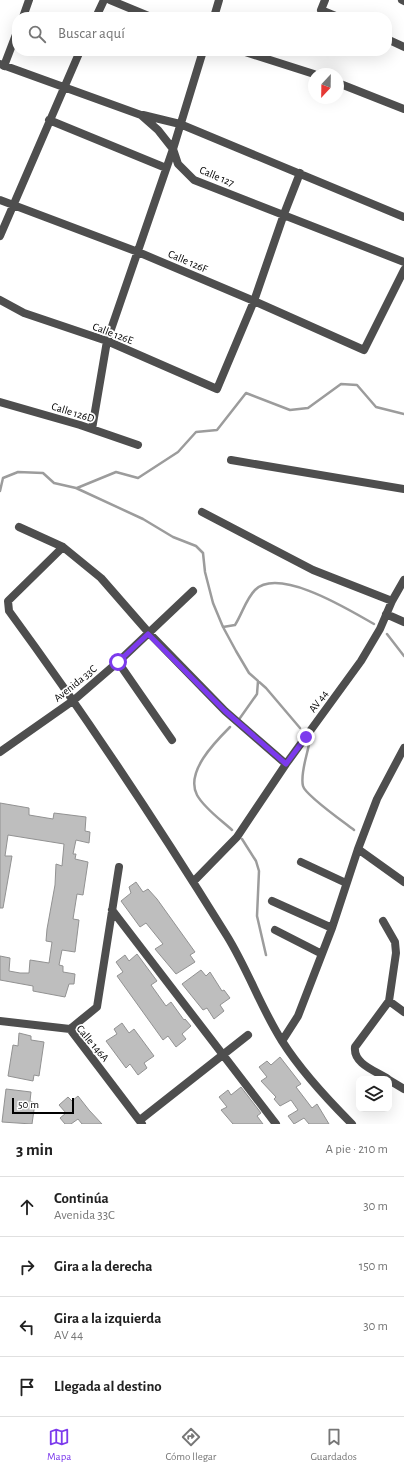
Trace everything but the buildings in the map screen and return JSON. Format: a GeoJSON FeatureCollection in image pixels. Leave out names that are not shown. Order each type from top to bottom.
{"type":"FeatureCollection","features":[{"type":"Feature","properties":{"kind":"street"},"geometry":{"type":"LineString","coordinates":[[25,12],[29,0]]}},
{"type":"Feature","properties":{"kind":"street"},"geometry":{"type":"LineString","coordinates":[[98,12],[104,0]]}},
{"type":"Feature","properties":{"kind":"street"},"geometry":{"type":"LineString","coordinates":[[110,0],[140,12]]}},
{"type":"Feature","properties":{"kind":"street"},"geometry":{"type":"LineString","coordinates":[[215,12],[219,0]]}},
{"type":"Feature","properties":{"kind":"street"},"geometry":{"type":"LineString","coordinates":[[325,0],[321,10],[326,12]]}},
{"type":"Feature","properties":{"kind":"street"},"geometry":{"type":"LineString","coordinates":[[392,41],[404,47]]}},
{"type":"Feature","properties":{"kind":"street"},"geometry":{"type":"LineString","coordinates":[[2,65],[12,43]]}},
{"type":"Feature","properties":{"kind":"street"},"geometry":{"type":"LineString","coordinates":[[0,236],[78,56]]}},
{"type":"Feature","properties":{"kind":"street"},"geometry":{"type":"LineString","coordinates":[[92,429],[107,341],[166,168],[201,56]]}},
{"type":"Feature","properties":{"kind":"street"},"geometry":{"type":"LineString","coordinates":[[258,56],[308,72]]}},
{"type":"Feature","properties":{"kind":"street","name":"Calle 127"},"geometry":{"type":"LineString","coordinates":[[2,65],[142,115],[158,130],[172,149],[178,164],[194,180],[404,262]]}},
{"type":"Feature","properties":{"kind":"street"},"geometry":{"type":"LineString","coordinates":[[344,85],[404,109]]}},
{"type":"Feature","properties":{"kind":"street"},"geometry":{"type":"LineString","coordinates":[[142,115],[180,124],[404,217]]}},
{"type":"Feature","properties":{"kind":"street"},"geometry":{"type":"LineString","coordinates":[[49,120],[166,168]]}},
{"type":"Feature","properties":{"kind":"street"},"geometry":{"type":"LineString","coordinates":[[254,301],[300,173]]}},
{"type":"Feature","properties":{"kind":"street","name":"Calle 126F"},"geometry":{"type":"LineString","coordinates":[[0,200],[12,206],[138,252],[364,350],[404,270]]}},
{"type":"Feature","properties":{"kind":"street","name":"Calle 126E"},"geometry":{"type":"LineString","coordinates":[[0,300],[24,313],[107,341],[217,389],[254,301]]}},
{"type":"Feature","properties":{"kind":"street","name":"Calle 126D"},"geometry":{"type":"LineString","coordinates":[[0,402],[92,429],[138,446]]}},
{"type":"Feature","properties":{"kind":"street"},"geometry":{"type":"LineString","coordinates":[[231,460],[404,489]]}},
{"type":"Feature","properties":{"kind":"street"},"geometry":{"type":"LineString","coordinates":[[202,512],[313,570],[392,602]]}},
{"type":"Feature","properties":{"kind":"street"},"geometry":{"type":"LineString","coordinates":[[19,527],[63,547],[101,578],[148,634],[225,711],[286,764]]}},
{"type":"Feature","properties":{"kind":"street"},"geometry":{"type":"LineString","coordinates":[[63,547],[8,601],[9,611],[74,700],[193,882],[239,955],[282,1041],[323,1095],[352,1124]]}},
{"type":"Feature","properties":{"kind":"street","name":"AV 44"},"geometry":{"type":"LineString","coordinates":[[193,882],[236,837],[286,764],[361,660],[380,629],[386,614],[404,580]]}},
{"type":"Feature","properties":{"kind":"street","name":"Avenida 33C"},"geometry":{"type":"LineString","coordinates":[[0,752],[74,700],[118,662],[193,591]]}},
{"type":"Feature","properties":{"kind":"street"},"geometry":{"type":"LineString","coordinates":[[386,614],[404,622]]}},
{"type":"Feature","properties":{"kind":"street"},"geometry":{"type":"LineString","coordinates":[[118,662],[172,740]]}},
{"type":"Feature","properties":{"kind":"street"},"geometry":{"type":"LineString","coordinates":[[282,1041],[298,1016],[332,928],[346,883],[377,799],[404,748]]}},
{"type":"Feature","properties":{"kind":"street"},"geometry":{"type":"LineString","coordinates":[[358,849],[404,882]]}},
{"type":"Feature","properties":{"kind":"street"},"geometry":{"type":"LineString","coordinates":[[301,862],[346,883]]}},
{"type":"Feature","properties":{"kind":"street"},"geometry":{"type":"LineString","coordinates":[[70,1029],[97,1007],[119,867]]}},
{"type":"Feature","properties":{"kind":"street"},"geometry":{"type":"LineString","coordinates":[[272,901],[332,928]]}},
{"type":"Feature","properties":{"kind":"street"},"geometry":{"type":"LineString","coordinates":[[112,910],[276,1124]]}},
{"type":"Feature","properties":{"kind":"street"},"geometry":{"type":"LineString","coordinates":[[383,921],[395,942],[396,953],[389,1001],[355,1047],[354,1054],[357,1060],[383,1076]]}},
{"type":"Feature","properties":{"kind":"street"},"geometry":{"type":"LineString","coordinates":[[275,930],[322,954]]}},
{"type":"Feature","properties":{"kind":"street"},"geometry":{"type":"LineString","coordinates":[[389,1001],[404,1012]]}},
{"type":"Feature","properties":{"kind":"street","name":"Calle 146A"},"geometry":{"type":"LineString","coordinates":[[0,1021],[70,1029],[141,1122]]}},
{"type":"Feature","properties":{"kind":"street"},"geometry":{"type":"LineString","coordinates":[[141,1122],[248,1035]]}},
{"type":"Feature","properties":{"kind":"street"},"geometry":{"type":"LineString","coordinates":[[392,1082],[404,1089]]}},
{"type":"Feature","properties":{"kind":"waterway"},"geometry":{"type":"LineString","coordinates":[[77,488],[116,472],[138,478],[178,452],[196,432],[217,430],[246,393],[290,410],[308,408],[341,384],[357,385],[376,407],[404,414]]}},
{"type":"Feature","properties":{"kind":"waterway"},"geometry":{"type":"LineString","coordinates":[[0,491],[3,478],[18,472],[43,473],[54,483],[76,488],[143,519],[173,537],[196,546],[203,553],[205,572],[213,603],[223,627],[236,651],[249,673],[266,688],[300,728]]}},
{"type":"Feature","properties":{"kind":"waterway"},"geometry":{"type":"LineString","coordinates":[[223,627],[235,625],[249,598],[255,590],[266,584],[280,583],[315,593],[333,601],[374,624]]}},
{"type":"Feature","properties":{"kind":"waterway"},"geometry":{"type":"LineString","coordinates":[[387,634],[404,656]]}},
{"type":"Feature","properties":{"kind":"waterway"},"geometry":{"type":"LineString","coordinates":[[240,718],[257,694],[258,681]]}},
{"type":"Feature","properties":{"kind":"waterway"},"geometry":{"type":"LineString","coordinates":[[230,727],[203,758],[198,767],[194,786],[197,795],[204,805],[232,830]]}},
{"type":"Feature","properties":{"kind":"waterway"},"geometry":{"type":"LineString","coordinates":[[309,744],[302,781],[305,790],[354,830]]}},
{"type":"Feature","properties":{"kind":"waterway"},"geometry":{"type":"LineString","coordinates":[[242,839],[256,861],[259,871],[257,916],[266,955]]}},
{"type":"Feature","properties":{"kind":"route"},"geometry":{"type":"LineString","coordinates":[[118,662],[148,634],[225,711],[286,764],[306,737]]}}]}
